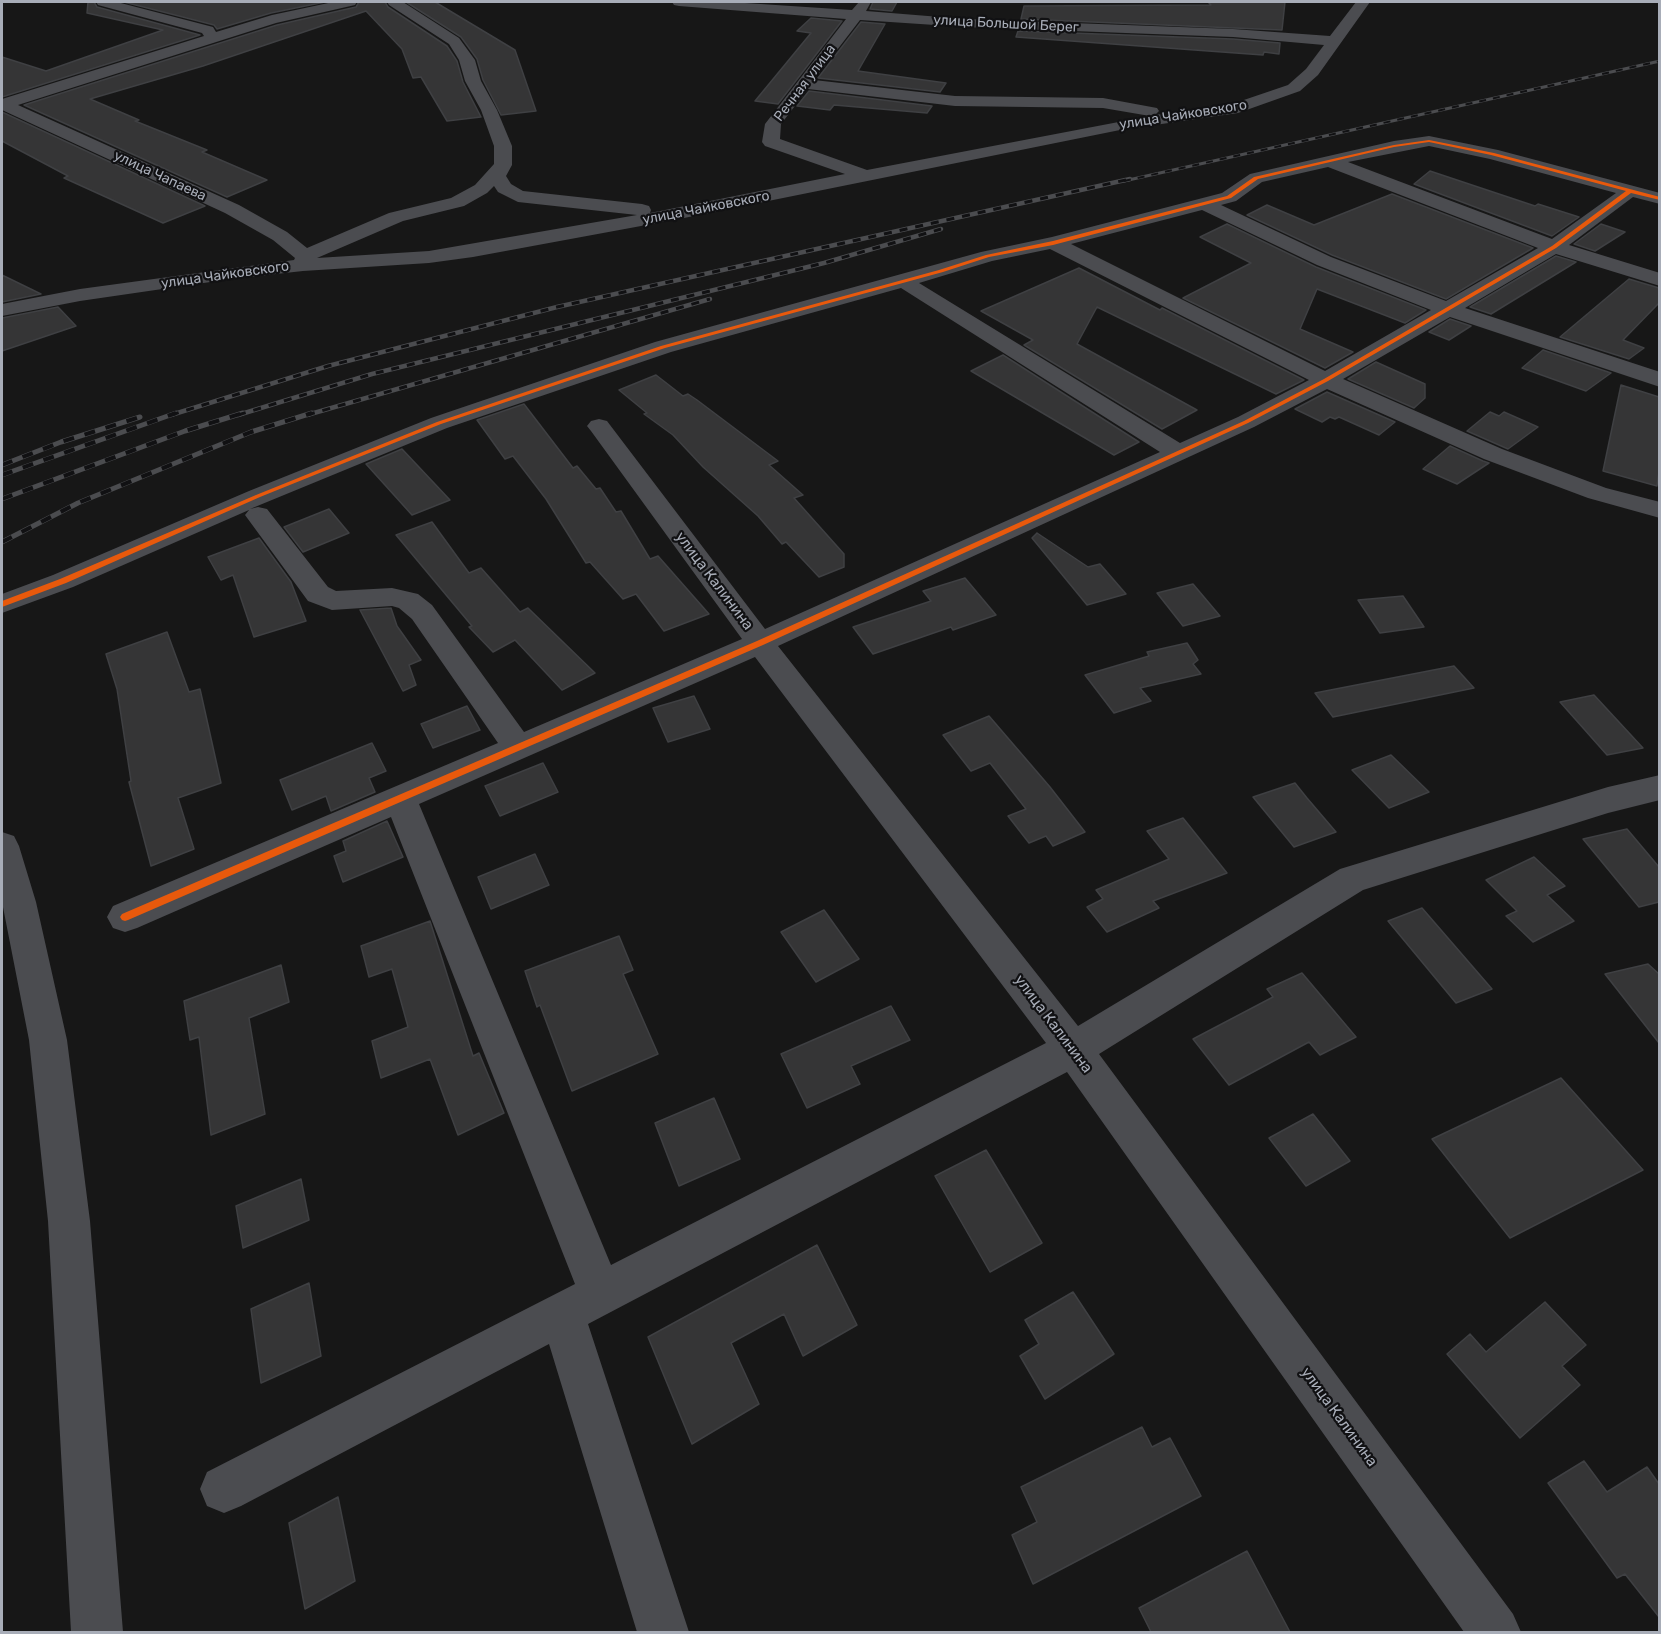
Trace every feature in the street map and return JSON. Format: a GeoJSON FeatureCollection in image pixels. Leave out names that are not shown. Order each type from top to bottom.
{"type":"FeatureCollection","features":[{"type":"Feature","properties":{"kind":"street"},"geometry":{"type":"LineString","coordinates":[[103,2],[208,30],[212,37]]}},
{"type":"Feature","properties":{"kind":"street"},"geometry":{"type":"LineString","coordinates":[[294,14],[319,2]]}},
{"type":"Feature","properties":{"kind":"street"},"geometry":{"type":"LineString","coordinates":[[2,104],[212,37],[294,14],[350,2]]}},
{"type":"Feature","properties":{"kind":"street"},"geometry":{"type":"LineString","coordinates":[[394,2],[454,40],[467,60],[473,81],[489,110],[503,146],[502,165],[497,176],[504,188],[518,196]]}},
{"type":"Feature","properties":{"kind":"street","name":"улица Большой Берег"},"geometry":{"type":"LineString","coordinates":[[679,2],[856,16],[1072,28],[1233,33],[1334,41]]}},
{"type":"Feature","properties":{"kind":"street","name":"Речная улица"},"geometry":{"type":"LineString","coordinates":[[866,2],[773,124],[771,142],[869,176]]}},
{"type":"Feature","properties":{"kind":"street","name":"улица Чайковского"},"geometry":{"type":"LineString","coordinates":[[2,310],[81,295],[304,260],[429,257],[462,253],[679,213],[1120,125],[1238,108],[1294,88],[1312,72],[1363,2]]}},
{"type":"Feature","properties":{"kind":"street"},"geometry":{"type":"LineString","coordinates":[[803,84],[955,101],[1103,103],[1188,116]]}},
{"type":"Feature","properties":{"kind":"street","name":"улица Чапаева"},"geometry":{"type":"LineString","coordinates":[[2,104],[232,209],[280,236],[304,260]]}},
{"type":"Feature","properties":{"kind":"street"},"geometry":{"type":"LineString","coordinates":[[2,604],[63,581],[258,496],[439,423],[663,347],[988,256],[1053,243],[1229,197],[1256,178],[1394,146],[1429,141],[1492,154],[1659,199]]}},
{"type":"Feature","properties":{"kind":"street"},"geometry":{"type":"LineString","coordinates":[[1329,161],[1554,247],[1659,280]]}},
{"type":"Feature","properties":{"kind":"street"},"geometry":{"type":"LineString","coordinates":[[457,202],[481,189],[502,165]]}},
{"type":"Feature","properties":{"kind":"street"},"geometry":{"type":"LineString","coordinates":[[125,917],[760,643],[1246,422],[1326,380],[1554,247],[1630,191]]}},
{"type":"Feature","properties":{"kind":"street"},"geometry":{"type":"LineString","coordinates":[[304,260],[396,217],[457,202],[518,196],[679,213]]}},
{"type":"Feature","properties":{"kind":"street"},"geometry":{"type":"LineString","coordinates":[[1203,203],[1324,261],[1445,309],[1659,380]]}},
{"type":"Feature","properties":{"kind":"street"},"geometry":{"type":"LineString","coordinates":[[1053,243],[1326,380],[1503,458],[1596,493],[1659,510]]}},
{"type":"Feature","properties":{"kind":"street"},"geometry":{"type":"LineString","coordinates":[[911,286],[1177,452]]}},
{"type":"Feature","properties":{"kind":"street","name":"улица Калинина"},"geometry":{"type":"LineString","coordinates":[[599,426],[760,643],[1073,1049],[1495,1632]]}},
{"type":"Feature","properties":{"kind":"street"},"geometry":{"type":"LineString","coordinates":[[258,515],[318,594],[332,601],[392,597],[408,601],[422,612],[518,747]]}},
{"type":"Feature","properties":{"kind":"street"},"geometry":{"type":"LineString","coordinates":[[224,1489],[1073,1049],[1352,879],[1608,800],[1659,787]]}},
{"type":"Feature","properties":{"kind":"street"},"geometry":{"type":"LineString","coordinates":[[400,799],[581,1304],[663,1632]]}},
{"type":"Feature","properties":{"kind":"street"},"geometry":{"type":"LineString","coordinates":[[2,846],[19,902],[48,1040],[69,1221],[97,1632]]}},
{"type":"Feature","properties":{"kind":"building"},"geometry":{"type":"Polygon","coordinates":[[[88,2],[94,2],[97,7],[200,35],[2,97],[2,57],[46,71],[163,30],[87,13],[88,2]]]}},
{"type":"Feature","properties":{"kind":"building"},"geometry":{"type":"Polygon","coordinates":[[[124,2],[325,2],[271,13],[217,29],[214,25],[124,2]]]}},
{"type":"Feature","properties":{"kind":"building"},"geometry":{"type":"Polygon","coordinates":[[[359,2],[385,2],[388,7],[447,46],[457,61],[463,82],[481,117],[447,121],[421,77],[413,78],[402,49],[366,11],[203,66],[90,99],[139,120],[135,121],[207,150],[202,152],[267,180],[227,197],[24,105],[277,25],[356,7],[359,2]]]}},
{"type":"Feature","properties":{"kind":"building"},"geometry":{"type":"Polygon","coordinates":[[[406,2],[435,2],[515,50],[536,111],[501,115],[483,80],[477,59],[461,37],[406,2]]]}},
{"type":"Feature","properties":{"kind":"building"},"geometry":{"type":"Polygon","coordinates":[[[873,2],[897,2],[892,11],[870,9],[873,2]]]}},
{"type":"Feature","properties":{"kind":"building"},"geometry":{"type":"Polygon","coordinates":[[[1208,2],[1285,2],[1282,30],[1021,19],[1024,6],[1211,5],[1208,2]]]}},
{"type":"Feature","properties":{"kind":"building"},"geometry":{"type":"Polygon","coordinates":[[[811,18],[842,21],[778,104],[755,101],[811,33],[797,31],[811,18]]]}},
{"type":"Feature","properties":{"kind":"building"},"geometry":{"type":"Polygon","coordinates":[[[861,22],[885,24],[858,71],[946,83],[940,92],[818,78],[861,22]]]}},
{"type":"Feature","properties":{"kind":"building"},"geometry":{"type":"Polygon","coordinates":[[[1018,31],[1233,39],[1280,43],[1279,54],[1264,52],[1263,55],[1016,37],[1018,31]]]}},
{"type":"Feature","properties":{"kind":"building"},"geometry":{"type":"Polygon","coordinates":[[[809,91],[932,106],[927,113],[834,105],[830,110],[797,106],[809,91]]]}},
{"type":"Feature","properties":{"kind":"building"},"geometry":{"type":"Polygon","coordinates":[[[2,112],[205,206],[163,223],[64,178],[68,176],[2,141],[2,112]]]}},
{"type":"Feature","properties":{"kind":"building"},"geometry":{"type":"Polygon","coordinates":[[[1430,171],[1535,206],[1538,204],[1579,217],[1552,236],[1414,184],[1430,171]]]}},
{"type":"Feature","properties":{"kind":"building"},"geometry":{"type":"Polygon","coordinates":[[[1392,194],[1533,248],[1446,299],[1332,255],[1247,215],[1267,205],[1314,225],[1392,194]]]}},
{"type":"Feature","properties":{"kind":"building"},"geometry":{"type":"Polygon","coordinates":[[[1227,224],[1316,267],[1426,310],[1405,323],[1317,289],[1300,329],[1353,352],[1325,368],[1183,298],[1251,263],[1200,237],[1227,224]]]}},
{"type":"Feature","properties":{"kind":"building"},"geometry":{"type":"Polygon","coordinates":[[[1601,224],[1625,232],[1595,251],[1574,244],[1601,224]]]}},
{"type":"Feature","properties":{"kind":"building"},"geometry":{"type":"Polygon","coordinates":[[[1556,256],[1576,262],[1491,314],[1470,307],[1556,256]]]}},
{"type":"Feature","properties":{"kind":"building"},"geometry":{"type":"Polygon","coordinates":[[[1079,268],[1304,380],[1276,394],[1097,307],[1077,344],[1197,410],[1162,429],[1024,345],[1033,340],[981,311],[1079,268]]]}},
{"type":"Feature","properties":{"kind":"building"},"geometry":{"type":"Polygon","coordinates":[[[2,275],[41,294],[2,302],[2,275]]]}},
{"type":"Feature","properties":{"kind":"building"},"geometry":{"type":"Polygon","coordinates":[[[1629,279],[1659,288],[1659,303],[1623,340],[1644,348],[1629,359],[1560,337],[1629,279]]]}},
{"type":"Feature","properties":{"kind":"building"},"geometry":{"type":"Polygon","coordinates":[[[58,307],[76,326],[2,351],[2,318],[58,307]]]}},
{"type":"Feature","properties":{"kind":"building"},"geometry":{"type":"Polygon","coordinates":[[[1450,319],[1471,326],[1449,340],[1429,332],[1450,319]]]}},
{"type":"Feature","properties":{"kind":"building"},"geometry":{"type":"Polygon","coordinates":[[[1543,350],[1611,373],[1586,391],[1522,368],[1543,350]]]}},
{"type":"Feature","properties":{"kind":"building"},"geometry":{"type":"Polygon","coordinates":[[[1003,355],[1139,442],[1114,455],[971,371],[1003,355]]]}},
{"type":"Feature","properties":{"kind":"building"},"geometry":{"type":"Polygon","coordinates":[[[1376,362],[1425,384],[1425,398],[1414,408],[1348,379],[1376,362]]]}},
{"type":"Feature","properties":{"kind":"building"},"geometry":{"type":"Polygon","coordinates":[[[656,375],[683,396],[688,394],[697,400],[778,461],[769,465],[803,495],[794,498],[844,554],[844,567],[819,577],[786,542],[782,544],[758,516],[703,467],[673,435],[644,414],[647,413],[619,390],[656,375]]]}},
{"type":"Feature","properties":{"kind":"building"},"geometry":{"type":"Polygon","coordinates":[[[1621,385],[1659,397],[1657,486],[1603,471],[1621,385]]]}},
{"type":"Feature","properties":{"kind":"building"},"geometry":{"type":"Polygon","coordinates":[[[1327,392],[1395,422],[1379,435],[1339,417],[1335,419],[1330,417],[1322,422],[1295,409],[1327,392]]]}},
{"type":"Feature","properties":{"kind":"building"},"geometry":{"type":"Polygon","coordinates":[[[524,404],[573,468],[577,466],[596,489],[600,488],[616,512],[621,511],[650,559],[658,556],[709,614],[664,631],[636,594],[623,599],[590,562],[586,563],[546,499],[513,456],[505,459],[477,420],[524,404]]]}},
{"type":"Feature","properties":{"kind":"building"},"geometry":{"type":"Polygon","coordinates":[[[1490,412],[1499,416],[1504,412],[1538,427],[1508,449],[1467,431],[1490,412]]]}},
{"type":"Feature","properties":{"kind":"building"},"geometry":{"type":"Polygon","coordinates":[[[1450,446],[1489,463],[1457,484],[1423,469],[1450,446]]]}},
{"type":"Feature","properties":{"kind":"building"},"geometry":{"type":"Polygon","coordinates":[[[402,449],[450,500],[412,515],[366,464],[402,449]]]}},
{"type":"Feature","properties":{"kind":"building"},"geometry":{"type":"Polygon","coordinates":[[[329,509],[349,533],[303,552],[284,527],[329,509]]]}},
{"type":"Feature","properties":{"kind":"building"},"geometry":{"type":"Polygon","coordinates":[[[432,522],[469,573],[481,568],[520,612],[528,608],[595,673],[562,690],[515,640],[493,652],[469,627],[472,626],[396,535],[432,522]]]}},
{"type":"Feature","properties":{"kind":"building"},"geometry":{"type":"Polygon","coordinates":[[[1037,533],[1088,567],[1100,564],[1126,594],[1087,605],[1032,538],[1037,533]]]}},
{"type":"Feature","properties":{"kind":"building"},"geometry":{"type":"Polygon","coordinates":[[[259,538],[291,582],[306,621],[254,637],[233,575],[221,580],[208,557],[259,538]]]}},
{"type":"Feature","properties":{"kind":"building"},"geometry":{"type":"Polygon","coordinates":[[[965,578],[996,615],[953,630],[951,627],[873,654],[853,627],[931,601],[923,591],[965,578]]]}},
{"type":"Feature","properties":{"kind":"building"},"geometry":{"type":"Polygon","coordinates":[[[1193,584],[1220,616],[1183,626],[1157,593],[1193,584]]]}},
{"type":"Feature","properties":{"kind":"building"},"geometry":{"type":"Polygon","coordinates":[[[1403,596],[1424,627],[1380,633],[1358,600],[1403,596]]]}},
{"type":"Feature","properties":{"kind":"building"},"geometry":{"type":"Polygon","coordinates":[[[391,608],[397,626],[421,660],[409,665],[416,685],[403,691],[360,610],[391,608]]]}},
{"type":"Feature","properties":{"kind":"building"},"geometry":{"type":"Polygon","coordinates":[[[167,632],[189,692],[200,689],[221,783],[178,798],[194,849],[151,866],[129,782],[131,781],[117,689],[106,654],[167,632]]]}},
{"type":"Feature","properties":{"kind":"building"},"geometry":{"type":"Polygon","coordinates":[[[1187,643],[1198,660],[1193,664],[1201,674],[1140,688],[1151,701],[1114,713],[1085,675],[1149,656],[1147,652],[1187,643]]]}},
{"type":"Feature","properties":{"kind":"building"},"geometry":{"type":"Polygon","coordinates":[[[1454,666],[1474,688],[1333,717],[1315,693],[1454,666]]]}},
{"type":"Feature","properties":{"kind":"building"},"geometry":{"type":"Polygon","coordinates":[[[1594,695],[1643,748],[1607,755],[1560,702],[1594,695]]]}},
{"type":"Feature","properties":{"kind":"building"},"geometry":{"type":"Polygon","coordinates":[[[694,696],[710,729],[668,742],[653,708],[694,696]]]}},
{"type":"Feature","properties":{"kind":"building"},"geometry":{"type":"Polygon","coordinates":[[[467,706],[480,730],[433,748],[421,724],[467,706]]]}},
{"type":"Feature","properties":{"kind":"building"},"geometry":{"type":"Polygon","coordinates":[[[989,716],[1085,832],[1053,846],[1046,836],[1029,843],[1008,816],[1026,809],[990,763],[971,771],[943,735],[989,716]]]}},
{"type":"Feature","properties":{"kind":"building"},"geometry":{"type":"Polygon","coordinates":[[[372,743],[386,771],[369,778],[375,792],[331,811],[326,796],[292,810],[280,780],[372,743]]]}},
{"type":"Feature","properties":{"kind":"building"},"geometry":{"type":"Polygon","coordinates":[[[1391,755],[1429,792],[1389,808],[1352,770],[1391,755]]]}},
{"type":"Feature","properties":{"kind":"building"},"geometry":{"type":"Polygon","coordinates":[[[543,763],[558,792],[500,816],[485,786],[543,763]]]}},
{"type":"Feature","properties":{"kind":"building"},"geometry":{"type":"Polygon","coordinates":[[[1295,783],[1336,832],[1294,847],[1253,797],[1295,783]]]}},
{"type":"Feature","properties":{"kind":"building"},"geometry":{"type":"Polygon","coordinates":[[[1183,818],[1227,873],[1153,901],[1159,908],[1107,932],[1087,907],[1103,899],[1096,890],[1169,859],[1147,831],[1183,818]]]}},
{"type":"Feature","properties":{"kind":"building"},"geometry":{"type":"Polygon","coordinates":[[[387,821],[403,857],[343,882],[334,856],[346,851],[343,841],[387,821]]]}},
{"type":"Feature","properties":{"kind":"building"},"geometry":{"type":"Polygon","coordinates":[[[1627,829],[1659,867],[1659,902],[1639,907],[1583,839],[1627,829]]]}},
{"type":"Feature","properties":{"kind":"building"},"geometry":{"type":"Polygon","coordinates":[[[535,854],[549,885],[491,909],[478,877],[535,854]]]}},
{"type":"Feature","properties":{"kind":"building"},"geometry":{"type":"Polygon","coordinates":[[[1534,857],[1565,886],[1547,895],[1574,921],[1533,942],[1506,916],[1517,911],[1486,880],[1534,857]]]}},
{"type":"Feature","properties":{"kind":"building"},"geometry":{"type":"Polygon","coordinates":[[[1422,908],[1492,989],[1456,1003],[1388,921],[1422,908]]]}},
{"type":"Feature","properties":{"kind":"building"},"geometry":{"type":"Polygon","coordinates":[[[824,910],[859,959],[816,982],[781,932],[824,910]]]}},
{"type":"Feature","properties":{"kind":"building"},"geometry":{"type":"Polygon","coordinates":[[[430,921],[473,1056],[479,1053],[504,1113],[458,1135],[430,1059],[381,1078],[372,1041],[408,1027],[392,969],[369,977],[361,946],[430,921]]]}},
{"type":"Feature","properties":{"kind":"building"},"geometry":{"type":"Polygon","coordinates":[[[619,936],[633,970],[623,974],[658,1054],[572,1091],[540,1005],[537,1007],[525,971],[619,936]]]}},
{"type":"Feature","properties":{"kind":"building"},"geometry":{"type":"Polygon","coordinates":[[[1648,964],[1659,974],[1659,1043],[1605,974],[1648,964]]]}},
{"type":"Feature","properties":{"kind":"building"},"geometry":{"type":"Polygon","coordinates":[[[281,965],[289,1002],[249,1018],[265,1114],[211,1135],[199,1037],[190,1040],[184,1001],[281,965]]]}},
{"type":"Feature","properties":{"kind":"building"},"geometry":{"type":"Polygon","coordinates":[[[1302,973],[1356,1037],[1320,1055],[1309,1042],[1229,1085],[1193,1039],[1273,997],[1267,989],[1302,973]]]}},
{"type":"Feature","properties":{"kind":"building"},"geometry":{"type":"Polygon","coordinates":[[[891,1006],[910,1040],[851,1066],[860,1084],[807,1108],[781,1054],[891,1006]]]}},
{"type":"Feature","properties":{"kind":"building"},"geometry":{"type":"Polygon","coordinates":[[[1561,1078],[1643,1170],[1510,1238],[1432,1139],[1561,1078]]]}},
{"type":"Feature","properties":{"kind":"building"},"geometry":{"type":"Polygon","coordinates":[[[714,1098],[740,1159],[679,1186],[655,1123],[714,1098]]]}},
{"type":"Feature","properties":{"kind":"building"},"geometry":{"type":"Polygon","coordinates":[[[1313,1114],[1350,1161],[1306,1186],[1269,1138],[1313,1114]]]}},
{"type":"Feature","properties":{"kind":"building"},"geometry":{"type":"Polygon","coordinates":[[[986,1150],[1042,1243],[990,1272],[935,1176],[986,1150]]]}},
{"type":"Feature","properties":{"kind":"building"},"geometry":{"type":"Polygon","coordinates":[[[301,1179],[309,1220],[243,1248],[236,1206],[301,1179]]]}},
{"type":"Feature","properties":{"kind":"building"},"geometry":{"type":"Polygon","coordinates":[[[817,1245],[857,1325],[803,1356],[784,1314],[731,1343],[759,1404],[692,1444],[648,1337],[817,1245]]]}},
{"type":"Feature","properties":{"kind":"building"},"geometry":{"type":"Polygon","coordinates":[[[309,1283],[321,1356],[261,1383],[251,1309],[309,1283]]]}},
{"type":"Feature","properties":{"kind":"building"},"geometry":{"type":"Polygon","coordinates":[[[1073,1292],[1114,1354],[1045,1399],[1020,1356],[1039,1344],[1025,1320],[1073,1292]]]}},
{"type":"Feature","properties":{"kind":"building"},"geometry":{"type":"Polygon","coordinates":[[[1545,1302],[1586,1345],[1562,1366],[1580,1385],[1520,1438],[1447,1354],[1470,1334],[1486,1352],[1545,1302]]]}},
{"type":"Feature","properties":{"kind":"building"},"geometry":{"type":"Polygon","coordinates":[[[1142,1427],[1152,1447],[1170,1438],[1201,1496],[1033,1584],[1012,1535],[1037,1522],[1021,1487],[1142,1427]]]}},
{"type":"Feature","properties":{"kind":"building"},"geometry":{"type":"Polygon","coordinates":[[[1584,1461],[1607,1492],[1647,1467],[1659,1484],[1659,1617],[1625,1574],[1617,1578],[1548,1483],[1584,1461]]]}},
{"type":"Feature","properties":{"kind":"building"},"geometry":{"type":"Polygon","coordinates":[[[338,1497],[355,1581],[305,1609],[289,1523],[338,1497]]]}},
{"type":"Feature","properties":{"kind":"building"},"geometry":{"type":"Polygon","coordinates":[[[1247,1551],[1290,1632],[1151,1632],[1139,1608],[1247,1551]]]}},
{"type":"Feature","properties":{"kind":"railway"},"geometry":{"type":"LineString","coordinates":[[1124,181],[1660,61]]}},
{"type":"Feature","properties":{"kind":"railway"},"geometry":{"type":"LineString","coordinates":[[171,415],[328,366],[557,307],[1130,179]]}},
{"type":"Feature","properties":{"kind":"railway"},"geometry":{"type":"LineString","coordinates":[[238,415],[372,374],[824,263],[941,229]]}},
{"type":"Feature","properties":{"kind":"railway"},"geometry":{"type":"LineString","coordinates":[[307,415],[710,299]]}},
{"type":"Feature","properties":{"kind":"railway"},"geometry":{"type":"LineString","coordinates":[[2,475],[176,413]]}},
{"type":"Feature","properties":{"kind":"railway"},"geometry":{"type":"LineString","coordinates":[[2,499],[185,431],[243,413]]}},
{"type":"Feature","properties":{"kind":"railway"},"geometry":{"type":"LineString","coordinates":[[2,542],[78,503],[251,432],[312,413]]}},
{"type":"Feature","properties":{"kind":"railway"},"geometry":{"type":"LineString","coordinates":[[2,465],[61,442],[140,417]]}},
{"type":"Feature","properties":{"kind":"cycle path"},"geometry":{"type":"LineString","coordinates":[[2,604],[63,581],[258,496],[439,423],[663,347],[988,256],[1053,243],[1229,197],[1256,178],[1394,146],[1429,141],[1492,154],[1660,199]]}},
{"type":"Feature","properties":{"kind":"cycle path"},"geometry":{"type":"LineString","coordinates":[[125,917],[760,643],[1246,422],[1326,380],[1554,247],[1630,191]]}}]}
